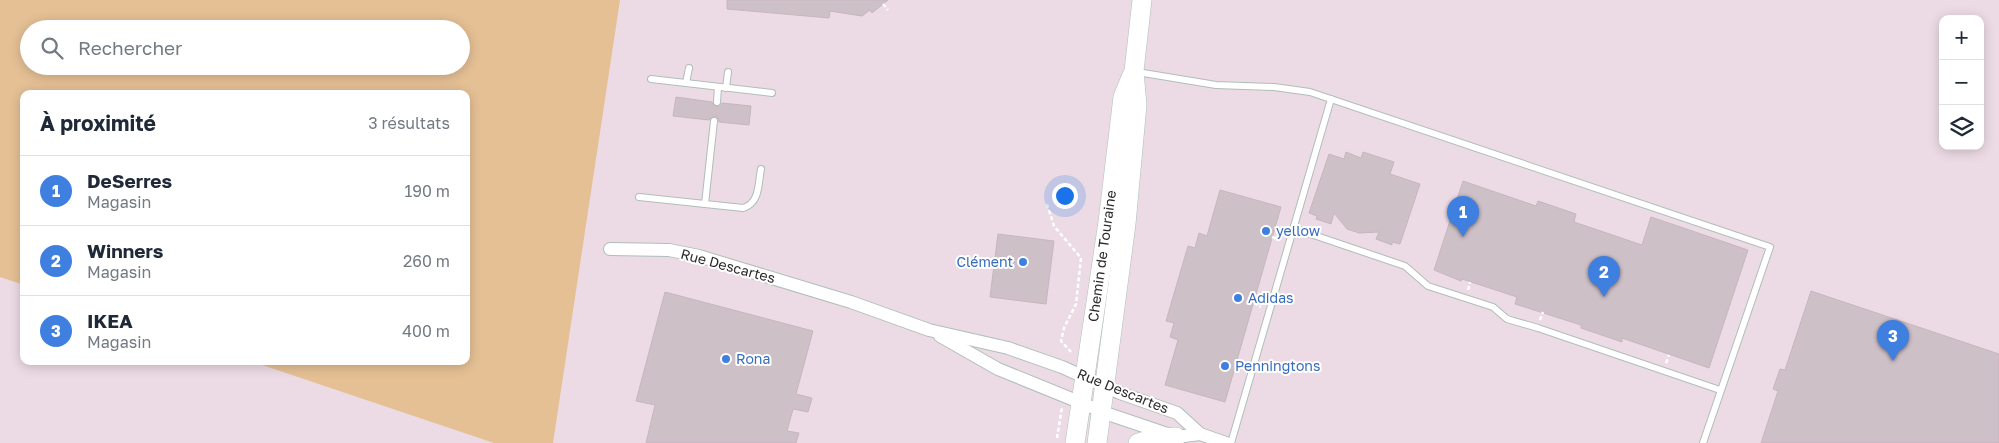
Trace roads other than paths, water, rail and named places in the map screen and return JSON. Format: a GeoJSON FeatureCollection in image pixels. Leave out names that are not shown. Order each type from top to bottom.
{"type":"FeatureCollection","features":[{"type":"Feature","properties":{"kind":"street","name":"Chemin de Touraine"},"geometry":{"type":"LineString","coordinates":[[1097,443],[1126,224],[1137,105],[1134,71],[1142,0]]}},
{"type":"Feature","properties":{"kind":"street","name":"Chemin de Touraine"},"geometry":{"type":"LineString","coordinates":[[1075,443],[1108,222],[1123,97],[1134,71]]}},
{"type":"Feature","properties":{"kind":"street","name":"Rue Descartes"},"geometry":{"type":"LineString","coordinates":[[610,249],[669,250],[699,256],[851,302],[929,330],[1008,348],[1177,413],[1200,434]]}},
{"type":"Feature","properties":{"kind":"street","name":"Rue Descartes"},"geometry":{"type":"LineString","coordinates":[[929,330],[998,369],[1101,411],[1176,437],[1200,434]]}},
{"type":"Feature","properties":{"kind":"street"},"geometry":{"type":"LineString","coordinates":[[1200,434],[1226,443]]}},
{"type":"Feature","properties":{"kind":"street"},"geometry":{"type":"LineString","coordinates":[[1138,443],[1155,438],[1176,437]]}},
{"type":"Feature","properties":{"kind":"lane"},"geometry":{"type":"LineString","coordinates":[[686,83],[688,68]]}},
{"type":"Feature","properties":{"kind":"lane"},"geometry":{"type":"LineString","coordinates":[[1134,71],[1216,85],[1274,87],[1310,92],[1770,247],[1703,443]]}},
{"type":"Feature","properties":{"kind":"lane"},"geometry":{"type":"LineString","coordinates":[[717,102],[728,72]]}},
{"type":"Feature","properties":{"kind":"lane"},"geometry":{"type":"LineString","coordinates":[[651,79],[772,93]]}},
{"type":"Feature","properties":{"kind":"lane"},"geometry":{"type":"LineString","coordinates":[[1231,443],[1331,99]]}},
{"type":"Feature","properties":{"kind":"lane"},"geometry":{"type":"LineString","coordinates":[[705,204],[714,121]]}},
{"type":"Feature","properties":{"kind":"lane"},"geometry":{"type":"LineString","coordinates":[[639,197],[738,208],[748,206],[756,199],[761,169]]}},
{"type":"Feature","properties":{"kind":"lane"},"geometry":{"type":"LineString","coordinates":[[1293,228],[1405,266],[1428,286],[1493,307],[1507,319],[1720,390]]}},
{"type":"Feature","properties":{"kind":"place","name":"yellow"},"geometry":{"type":"Point","coordinates":[1266,231]}},
{"type":"Feature","properties":{"kind":"place","name":"DeSerres"},"geometry":{"type":"Point","coordinates":[1463,237]}},
{"type":"Feature","properties":{"kind":"place","name":"Clément"},"geometry":{"type":"Point","coordinates":[1023,262]}},
{"type":"Feature","properties":{"kind":"place","name":"Winners"},"geometry":{"type":"Point","coordinates":[1604,297]}},
{"type":"Feature","properties":{"kind":"place","name":"Adidas"},"geometry":{"type":"Point","coordinates":[1238,298]}},
{"type":"Feature","properties":{"kind":"place","name":"Rona"},"geometry":{"type":"Point","coordinates":[726,359]}},
{"type":"Feature","properties":{"kind":"place","name":"IKEA"},"geometry":{"type":"Point","coordinates":[1893,361]}},
{"type":"Feature","properties":{"kind":"place","name":"Penningtons"},"geometry":{"type":"Point","coordinates":[1225,366]}}]}
